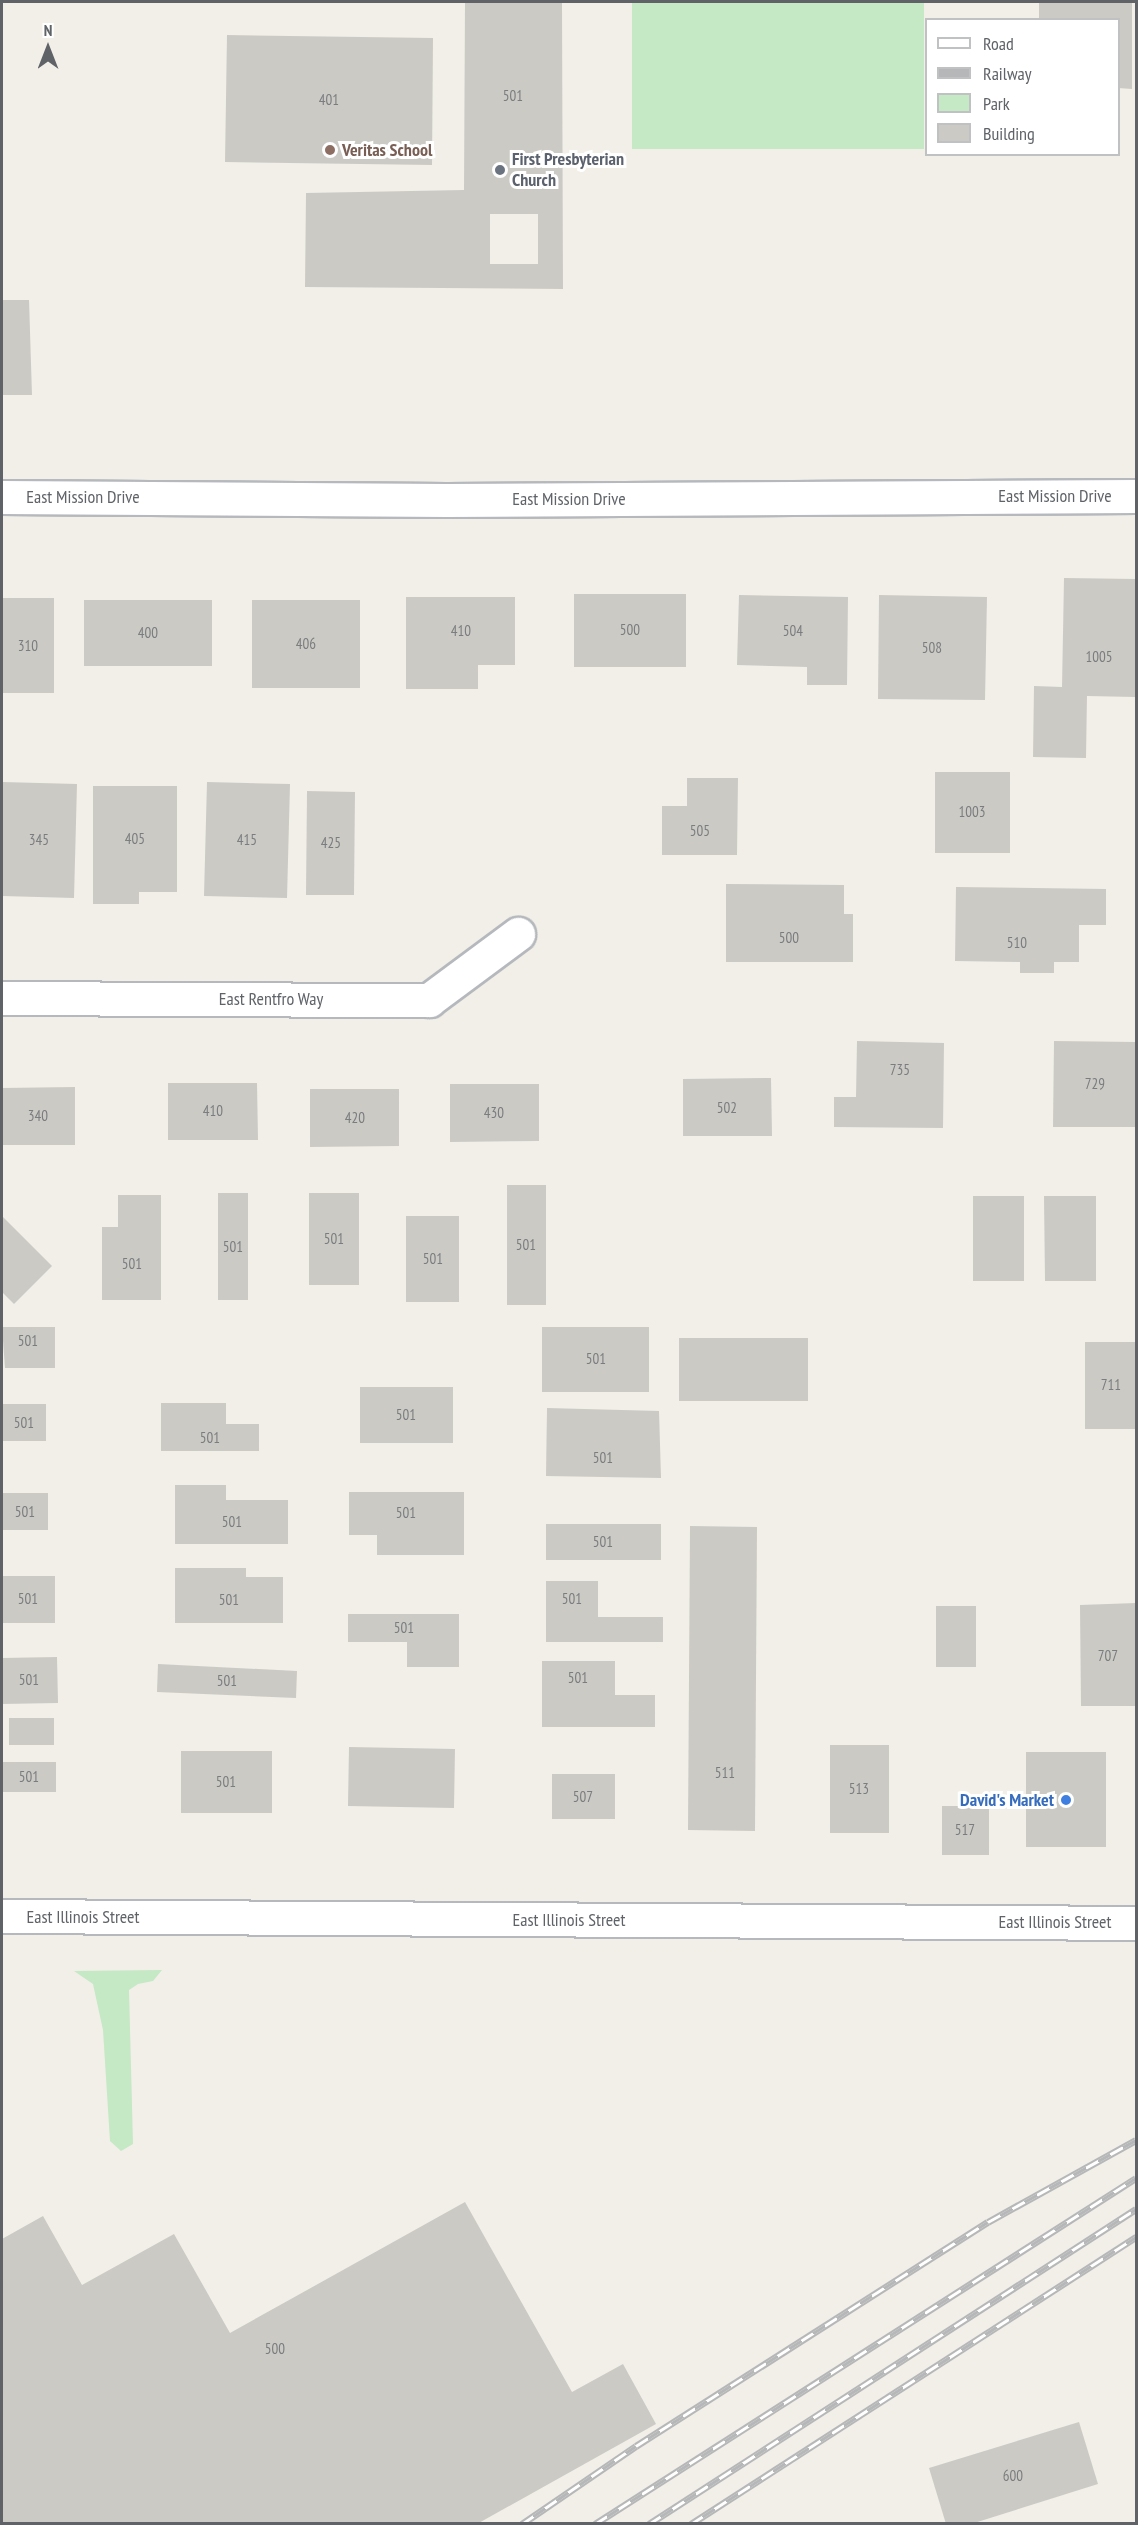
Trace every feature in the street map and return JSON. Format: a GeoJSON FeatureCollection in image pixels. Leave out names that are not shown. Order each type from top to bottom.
{"type":"FeatureCollection","features":[{"type":"Feature","properties":{"kind":"street","name":"East Mission Drive"},"geometry":{"type":"LineString","coordinates":[[2,497],[458,500],[1137,495]]}},
{"type":"Feature","properties":{"kind":"street","name":"East Rentfro Way"},"geometry":{"type":"LineString","coordinates":[[2,998],[429,1000],[518,934]]}},
{"type":"Feature","properties":{"kind":"street","name":"East Illinois Street"},"geometry":{"type":"LineString","coordinates":[[2,1916],[1137,1923]]}},
{"type":"Feature","properties":{"kind":"green space"},"geometry":{"type":"Polygon","coordinates":[[[632,2],[924,2],[924,149],[632,149],[632,2]]]}},
{"type":"Feature","properties":{"kind":"green space"},"geometry":{"type":"Polygon","coordinates":[[[162,1970],[153,1981],[138,1984],[129,1990],[133,2144],[121,2151],[110,2141],[103,2030],[93,1984],[74,1971],[162,1970]]]}},
{"type":"Feature","properties":{"kind":"building"},"geometry":{"type":"Polygon","coordinates":[[[465,2],[562,2],[563,289],[305,287],[306,193],[464,190],[465,2]],[[490,214],[490,264],[538,264],[538,214],[490,214]]]}},
{"type":"Feature","properties":{"kind":"building"},"geometry":{"type":"Polygon","coordinates":[[[1039,2],[1132,2],[1132,89],[1120,88],[1120,18],[1039,18],[1039,2]]]}},
{"type":"Feature","properties":{"kind":"building"},"geometry":{"type":"Polygon","coordinates":[[[227,35],[433,38],[432,165],[225,162],[227,35]]]}},
{"type":"Feature","properties":{"kind":"building"},"geometry":{"type":"Polygon","coordinates":[[[2,300],[29,300],[32,395],[2,395],[2,300]]]}},
{"type":"Feature","properties":{"kind":"building"},"geometry":{"type":"Polygon","coordinates":[[[1064,578],[1136,579],[1135,697],[1087,696],[1086,758],[1033,757],[1034,686],[1062,687],[1064,578]]]}},
{"type":"Feature","properties":{"kind":"building"},"geometry":{"type":"Polygon","coordinates":[[[574,594],[686,594],[686,667],[574,667],[574,594]]]}},
{"type":"Feature","properties":{"kind":"building"},"geometry":{"type":"Polygon","coordinates":[[[739,595],[848,597],[847,685],[807,685],[807,667],[737,665],[739,595]]]}},
{"type":"Feature","properties":{"kind":"building"},"geometry":{"type":"Polygon","coordinates":[[[879,595],[987,597],[985,700],[878,699],[879,595]]]}},
{"type":"Feature","properties":{"kind":"building"},"geometry":{"type":"Polygon","coordinates":[[[406,597],[515,597],[515,665],[478,665],[478,689],[406,689],[406,597]]]}},
{"type":"Feature","properties":{"kind":"building"},"geometry":{"type":"Polygon","coordinates":[[[2,598],[54,598],[54,693],[2,693],[2,598]]]}},
{"type":"Feature","properties":{"kind":"building"},"geometry":{"type":"Polygon","coordinates":[[[84,600],[212,600],[212,666],[84,666],[84,600]]]}},
{"type":"Feature","properties":{"kind":"building"},"geometry":{"type":"Polygon","coordinates":[[[252,600],[360,600],[360,688],[252,688],[252,600]]]}},
{"type":"Feature","properties":{"kind":"building"},"geometry":{"type":"Polygon","coordinates":[[[935,772],[1010,772],[1010,853],[935,853],[935,772]]]}},
{"type":"Feature","properties":{"kind":"building"},"geometry":{"type":"Polygon","coordinates":[[[687,778],[738,778],[737,855],[662,855],[662,806],[687,806],[687,778]]]}},
{"type":"Feature","properties":{"kind":"building"},"geometry":{"type":"Polygon","coordinates":[[[2,782],[77,784],[74,898],[2,896],[2,782]]]}},
{"type":"Feature","properties":{"kind":"building"},"geometry":{"type":"Polygon","coordinates":[[[207,782],[290,784],[287,898],[204,896],[207,782]]]}},
{"type":"Feature","properties":{"kind":"building"},"geometry":{"type":"Polygon","coordinates":[[[93,786],[177,786],[177,892],[139,892],[139,904],[93,904],[93,786]]]}},
{"type":"Feature","properties":{"kind":"building"},"geometry":{"type":"Polygon","coordinates":[[[307,791],[355,792],[354,895],[306,895],[307,791]]]}},
{"type":"Feature","properties":{"kind":"building"},"geometry":{"type":"Polygon","coordinates":[[[726,884],[844,885],[844,914],[853,914],[853,962],[726,962],[726,884]]]}},
{"type":"Feature","properties":{"kind":"building"},"geometry":{"type":"Polygon","coordinates":[[[956,887],[1106,889],[1106,925],[1079,925],[1079,962],[1054,962],[1054,973],[1020,973],[1020,962],[955,961],[956,887]]]}},
{"type":"Feature","properties":{"kind":"building"},"geometry":{"type":"Polygon","coordinates":[[[857,1041],[944,1043],[943,1128],[834,1127],[834,1097],[856,1097],[857,1041]]]}},
{"type":"Feature","properties":{"kind":"building"},"geometry":{"type":"Polygon","coordinates":[[[1054,1041],[1136,1042],[1136,1127],[1053,1127],[1054,1041]]]}},
{"type":"Feature","properties":{"kind":"building"},"geometry":{"type":"Polygon","coordinates":[[[771,1078],[772,1136],[683,1136],[683,1079],[771,1078]]]}},
{"type":"Feature","properties":{"kind":"building"},"geometry":{"type":"Polygon","coordinates":[[[168,1083],[257,1083],[258,1140],[168,1140],[168,1083]]]}},
{"type":"Feature","properties":{"kind":"building"},"geometry":{"type":"Polygon","coordinates":[[[450,1084],[539,1084],[539,1141],[450,1142],[450,1084]]]}},
{"type":"Feature","properties":{"kind":"building"},"geometry":{"type":"Polygon","coordinates":[[[75,1087],[75,1145],[2,1145],[2,1088],[75,1087]]]}},
{"type":"Feature","properties":{"kind":"building"},"geometry":{"type":"Polygon","coordinates":[[[310,1089],[399,1089],[399,1146],[310,1147],[310,1089]]]}},
{"type":"Feature","properties":{"kind":"building"},"geometry":{"type":"Polygon","coordinates":[[[507,1185],[546,1185],[546,1305],[507,1305],[507,1185]]]}},
{"type":"Feature","properties":{"kind":"building"},"geometry":{"type":"Polygon","coordinates":[[[218,1193],[248,1193],[248,1300],[218,1300],[218,1193]]]}},
{"type":"Feature","properties":{"kind":"building"},"geometry":{"type":"Polygon","coordinates":[[[309,1193],[359,1193],[359,1285],[309,1285],[309,1193]]]}},
{"type":"Feature","properties":{"kind":"building"},"geometry":{"type":"Polygon","coordinates":[[[118,1195],[161,1195],[161,1300],[102,1300],[102,1227],[118,1227],[118,1195]]]}},
{"type":"Feature","properties":{"kind":"building"},"geometry":{"type":"Polygon","coordinates":[[[973,1196],[1024,1196],[1024,1281],[973,1281],[973,1196]]]}},
{"type":"Feature","properties":{"kind":"building"},"geometry":{"type":"Polygon","coordinates":[[[1044,1196],[1096,1196],[1096,1281],[1045,1281],[1044,1196]]]}},
{"type":"Feature","properties":{"kind":"building"},"geometry":{"type":"Polygon","coordinates":[[[2,1216],[52,1266],[14,1304],[2,1292],[2,1216]]]}},
{"type":"Feature","properties":{"kind":"building"},"geometry":{"type":"Polygon","coordinates":[[[406,1216],[459,1216],[459,1302],[406,1302],[406,1216]]]}},
{"type":"Feature","properties":{"kind":"building"},"geometry":{"type":"Polygon","coordinates":[[[2,1327],[55,1327],[55,1368],[5,1368],[2,1327]]]}},
{"type":"Feature","properties":{"kind":"building"},"geometry":{"type":"Polygon","coordinates":[[[542,1327],[649,1327],[649,1392],[542,1392],[542,1327]]]}},
{"type":"Feature","properties":{"kind":"building"},"geometry":{"type":"Polygon","coordinates":[[[679,1338],[808,1338],[808,1401],[679,1401],[679,1338]]]}},
{"type":"Feature","properties":{"kind":"building"},"geometry":{"type":"Polygon","coordinates":[[[1085,1342],[1136,1342],[1136,1429],[1085,1429],[1085,1342]]]}},
{"type":"Feature","properties":{"kind":"building"},"geometry":{"type":"Polygon","coordinates":[[[360,1387],[453,1387],[453,1443],[360,1443],[360,1387]]]}},
{"type":"Feature","properties":{"kind":"building"},"geometry":{"type":"Polygon","coordinates":[[[161,1403],[226,1403],[226,1424],[259,1424],[259,1451],[161,1451],[161,1403]]]}},
{"type":"Feature","properties":{"kind":"building"},"geometry":{"type":"Polygon","coordinates":[[[2,1404],[46,1404],[46,1441],[2,1441],[2,1404]]]}},
{"type":"Feature","properties":{"kind":"building"},"geometry":{"type":"Polygon","coordinates":[[[547,1408],[659,1411],[661,1478],[546,1476],[547,1408]]]}},
{"type":"Feature","properties":{"kind":"building"},"geometry":{"type":"Polygon","coordinates":[[[175,1485],[226,1485],[226,1500],[288,1500],[288,1544],[175,1544],[175,1485]]]}},
{"type":"Feature","properties":{"kind":"building"},"geometry":{"type":"Polygon","coordinates":[[[349,1492],[464,1492],[464,1555],[377,1555],[377,1535],[349,1535],[349,1492]]]}},
{"type":"Feature","properties":{"kind":"building"},"geometry":{"type":"Polygon","coordinates":[[[2,1493],[48,1493],[48,1530],[2,1530],[2,1493]]]}},
{"type":"Feature","properties":{"kind":"building"},"geometry":{"type":"Polygon","coordinates":[[[546,1524],[661,1524],[661,1560],[546,1560],[546,1524]]]}},
{"type":"Feature","properties":{"kind":"building"},"geometry":{"type":"Polygon","coordinates":[[[690,1526],[757,1527],[755,1831],[688,1830],[690,1526]]]}},
{"type":"Feature","properties":{"kind":"building"},"geometry":{"type":"Polygon","coordinates":[[[175,1568],[246,1568],[246,1577],[283,1577],[283,1623],[175,1623],[175,1568]]]}},
{"type":"Feature","properties":{"kind":"building"},"geometry":{"type":"Polygon","coordinates":[[[2,1576],[55,1576],[55,1623],[2,1623],[2,1576]]]}},
{"type":"Feature","properties":{"kind":"building"},"geometry":{"type":"Polygon","coordinates":[[[546,1581],[598,1581],[598,1617],[663,1617],[663,1642],[546,1642],[546,1581]]]}},
{"type":"Feature","properties":{"kind":"building"},"geometry":{"type":"Polygon","coordinates":[[[1136,1603],[1136,1706],[1081,1706],[1080,1605],[1136,1603]]]}},
{"type":"Feature","properties":{"kind":"building"},"geometry":{"type":"Polygon","coordinates":[[[936,1606],[976,1606],[976,1667],[936,1667],[936,1606]]]}},
{"type":"Feature","properties":{"kind":"building"},"geometry":{"type":"Polygon","coordinates":[[[348,1614],[459,1614],[459,1667],[407,1667],[407,1642],[348,1642],[348,1614]]]}},
{"type":"Feature","properties":{"kind":"building"},"geometry":{"type":"Polygon","coordinates":[[[57,1657],[58,1703],[2,1704],[2,1658],[57,1657]]]}},
{"type":"Feature","properties":{"kind":"building"},"geometry":{"type":"Polygon","coordinates":[[[542,1661],[615,1661],[615,1695],[655,1695],[655,1727],[542,1727],[542,1661]]]}},
{"type":"Feature","properties":{"kind":"building"},"geometry":{"type":"Polygon","coordinates":[[[158,1664],[297,1671],[296,1698],[157,1692],[158,1664]]]}},
{"type":"Feature","properties":{"kind":"building"},"geometry":{"type":"Polygon","coordinates":[[[9,1718],[54,1718],[54,1745],[9,1745],[9,1718]]]}},
{"type":"Feature","properties":{"kind":"building"},"geometry":{"type":"Polygon","coordinates":[[[830,1745],[889,1745],[889,1833],[830,1833],[830,1745]]]}},
{"type":"Feature","properties":{"kind":"building"},"geometry":{"type":"Polygon","coordinates":[[[349,1747],[455,1749],[454,1808],[348,1806],[349,1747]]]}},
{"type":"Feature","properties":{"kind":"building"},"geometry":{"type":"Polygon","coordinates":[[[181,1751],[272,1751],[272,1813],[181,1813],[181,1751]]]}},
{"type":"Feature","properties":{"kind":"building","name":"David's Market"},"geometry":{"type":"Polygon","coordinates":[[[1026,1752],[1106,1752],[1106,1847],[1026,1847],[1026,1752]]]}},
{"type":"Feature","properties":{"kind":"building"},"geometry":{"type":"Polygon","coordinates":[[[2,1762],[56,1762],[56,1792],[2,1792],[2,1762]]]}},
{"type":"Feature","properties":{"kind":"building"},"geometry":{"type":"Polygon","coordinates":[[[552,1774],[615,1774],[615,1819],[552,1819],[552,1774]]]}},
{"type":"Feature","properties":{"kind":"building"},"geometry":{"type":"Polygon","coordinates":[[[942,1806],[989,1806],[989,1855],[942,1855],[942,1806]]]}},
{"type":"Feature","properties":{"kind":"building"},"geometry":{"type":"Polygon","coordinates":[[[465,2202],[572,2392],[623,2364],[656,2424],[477,2524],[2,2524],[2,2239],[43,2216],[82,2285],[174,2234],[230,2333],[465,2202]]]}},
{"type":"Feature","properties":{"kind":"building"},"geometry":{"type":"Polygon","coordinates":[[[1079,2422],[1098,2484],[971,2524],[946,2524],[929,2468],[1079,2422]]]}},
{"type":"Feature","properties":{"kind":"railway"},"geometry":{"type":"LineString","coordinates":[[522,2524],[636,2446],[988,2222],[1136,2140]]}},
{"type":"Feature","properties":{"kind":"railway"},"geometry":{"type":"LineString","coordinates":[[595,2524],[1136,2178]]}},
{"type":"Feature","properties":{"kind":"railway"},"geometry":{"type":"LineString","coordinates":[[649,2524],[1136,2209]]}},
{"type":"Feature","properties":{"kind":"railway"},"geometry":{"type":"LineString","coordinates":[[691,2524],[1136,2237]]}},
{"type":"Feature","properties":{"kind":"place","name":"Veritas School"},"geometry":{"type":"Point","coordinates":[330,150]}},
{"type":"Feature","properties":{"kind":"place","name":"First Presbyterian Church"},"geometry":{"type":"Point","coordinates":[500,170]}},
{"type":"Feature","properties":{"kind":"place","name":"David's Market"},"geometry":{"type":"Point","coordinates":[1066,1800]}}]}
